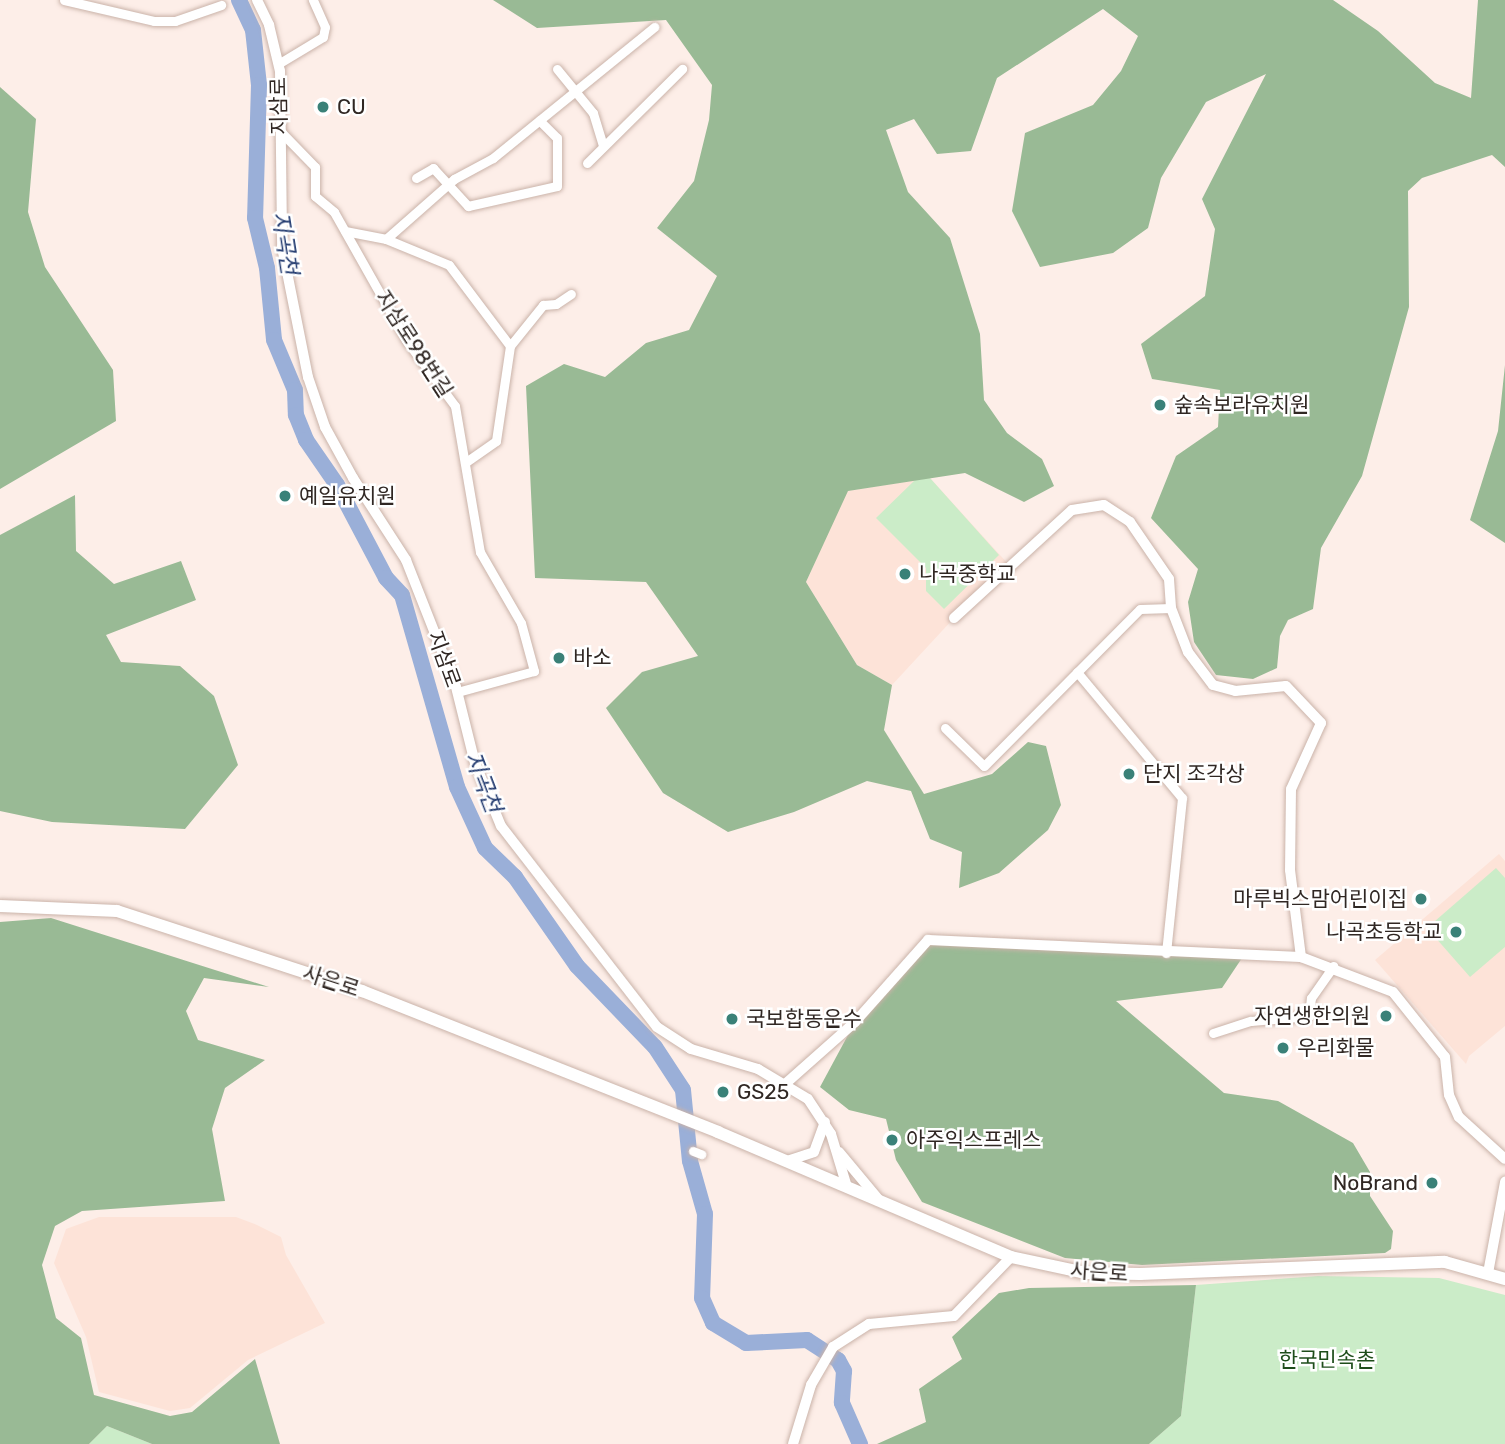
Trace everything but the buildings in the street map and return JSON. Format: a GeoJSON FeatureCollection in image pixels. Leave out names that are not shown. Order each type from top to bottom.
{"type":"FeatureCollection","features":[{"type":"Feature","properties":{"kind":"main road","name":"사은로"},"geometry":{"type":"LineString","coordinates":[[0,906],[117,911],[362,991],[718,1132],[1011,1257],[1086,1273],[1445,1262],[1505,1279]]}},
{"type":"Feature","properties":{"kind":"street"},"geometry":{"type":"LineString","coordinates":[[64,0],[154,21],[175,21],[221,5]]}},
{"type":"Feature","properties":{"kind":"street","name":"지삼로"},"geometry":{"type":"LineString","coordinates":[[257,0],[269,25],[278,64],[282,247],[308,377],[326,427],[353,478],[406,560],[457,692],[475,763],[501,826],[637,1006],[657,1027],[691,1049],[758,1069],[808,1099],[825,1122],[837,1150],[847,1187]]}},
{"type":"Feature","properties":{"kind":"street"},"geometry":{"type":"LineString","coordinates":[[278,64],[323,37],[325,27],[313,0]]}},
{"type":"Feature","properties":{"kind":"street"},"geometry":{"type":"LineString","coordinates":[[386,239],[449,184],[493,158],[654,27]]}},
{"type":"Feature","properties":{"kind":"street"},"geometry":{"type":"LineString","coordinates":[[557,69],[577,90],[593,113],[603,146]]}},
{"type":"Feature","properties":{"kind":"street"},"geometry":{"type":"LineString","coordinates":[[587,163],[682,69]]}},
{"type":"Feature","properties":{"kind":"street"},"geometry":{"type":"LineString","coordinates":[[416,178],[433,168],[468,206],[557,186],[557,138],[540,120]]}},
{"type":"Feature","properties":{"kind":"street","name":"지삼로98번길"},"geometry":{"type":"LineString","coordinates":[[281,132],[315,167],[315,196],[334,212],[406,340],[455,405],[480,552],[521,623],[534,671],[457,692]]}},
{"type":"Feature","properties":{"kind":"street"},"geometry":{"type":"LineString","coordinates":[[345,231],[386,239],[449,265],[510,346]]}},
{"type":"Feature","properties":{"kind":"street"},"geometry":{"type":"LineString","coordinates":[[465,463],[496,441],[510,346],[543,305],[556,304],[571,294]]}},
{"type":"Feature","properties":{"kind":"street"},"geometry":{"type":"LineString","coordinates":[[954,618],[1072,510],[1104,505],[1130,522],[1169,579],[1171,608],[1188,652],[1213,685],[1235,691],[1286,686],[1321,723],[1292,789],[1290,870],[1301,957]]}},
{"type":"Feature","properties":{"kind":"street"},"geometry":{"type":"LineString","coordinates":[[945,728],[984,765],[1140,609],[1171,608]]}},
{"type":"Feature","properties":{"kind":"street"},"geometry":{"type":"LineString","coordinates":[[1077,673],[1182,798],[1166,953]]}},
{"type":"Feature","properties":{"kind":"street"},"geometry":{"type":"LineString","coordinates":[[784,1085],[855,1022],[928,940],[1166,953],[1301,957],[1332,966],[1393,992],[1444,1057],[1449,1095],[1459,1117],[1505,1158]]}},
{"type":"Feature","properties":{"kind":"street"},"geometry":{"type":"LineString","coordinates":[[1213,1033],[1251,1021],[1309,1016],[1311,998],[1332,966]]}},
{"type":"Feature","properties":{"kind":"street"},"geometry":{"type":"LineString","coordinates":[[787,1161],[814,1152],[825,1122]]}},
{"type":"Feature","properties":{"kind":"street"},"geometry":{"type":"LineString","coordinates":[[837,1150],[880,1201]]}},
{"type":"Feature","properties":{"kind":"street"},"geometry":{"type":"LineString","coordinates":[[1488,1273],[1505,1182]]}},
{"type":"Feature","properties":{"kind":"street"},"geometry":{"type":"LineString","coordinates":[[793,1444],[811,1385],[833,1347],[869,1324],[954,1316],[1011,1257]]}},
{"type":"Feature","properties":{"kind":"shaded area","name":"나곡중학교"},"geometry":{"type":"Polygon","coordinates":[[[930,478],[1010,566],[954,618],[892,685],[857,665],[806,582],[847,491],[930,478]]]}},
{"type":"Feature","properties":{"kind":"shaded area","name":"나곡초등학교"},"geometry":{"type":"Polygon","coordinates":[[[1499,854],[1505,861],[1505,1026],[1469,1056],[1466,1064],[1375,960],[1499,854]]]}},
{"type":"Feature","properties":{"kind":"shaded area"},"geometry":{"type":"Polygon","coordinates":[[[99,1217],[236,1217],[257,1225],[281,1237],[286,1255],[325,1323],[248,1360],[190,1408],[170,1411],[99,1392],[86,1337],[54,1263],[66,1229],[99,1217]]]}},
{"type":"Feature","properties":{"kind":"green space"},"geometry":{"type":"Polygon","coordinates":[[[493,0],[1333,0],[1378,31],[1435,83],[1471,98],[1478,0],[1505,0],[1505,167],[1492,155],[1422,178],[1408,191],[1409,307],[1362,476],[1321,548],[1313,609],[1288,620],[1280,636],[1277,668],[1253,679],[1216,675],[1194,642],[1188,602],[1198,569],[1151,518],[1176,456],[1218,427],[1220,390],[1152,379],[1141,344],[1205,296],[1215,229],[1202,199],[1266,74],[1206,102],[1161,178],[1148,228],[1113,253],[1040,267],[1012,211],[1025,133],[1093,105],[1121,71],[1138,36],[1103,9],[997,78],[971,151],[937,154],[914,119],[886,130],[908,192],[950,238],[980,334],[984,400],[1007,433],[1042,459],[1054,486],[1024,502],[965,473],[848,491],[806,582],[857,665],[892,685],[884,730],[924,794],[992,774],[1028,742],[1046,746],[1061,805],[1048,830],[999,873],[959,888],[962,852],[930,839],[911,791],[867,781],[794,812],[728,832],[663,793],[606,708],[642,672],[698,656],[646,582],[535,578],[526,386],[564,364],[605,377],[646,343],[689,330],[717,276],[657,228],[694,181],[709,120],[712,85],[666,20],[537,28],[493,0]]]}},
{"type":"Feature","properties":{"kind":"green space"},"geometry":{"type":"Polygon","coordinates":[[[0,87],[36,119],[28,212],[45,267],[113,370],[116,421],[0,489],[0,87]]]}},
{"type":"Feature","properties":{"kind":"green space"},"geometry":{"type":"Polygon","coordinates":[[[1505,365],[1505,543],[1470,520],[1498,431],[1505,365]]]}},
{"type":"Feature","properties":{"kind":"green space"},"geometry":{"type":"Polygon","coordinates":[[[930,478],[999,555],[944,609],[926,591],[926,568],[876,518],[915,480],[930,478]]]}},
{"type":"Feature","properties":{"kind":"green space"},"geometry":{"type":"Polygon","coordinates":[[[75,495],[76,551],[114,584],[181,561],[196,600],[106,635],[121,662],[180,666],[214,696],[238,765],[185,829],[52,822],[0,811],[0,535],[75,495]]]}},
{"type":"Feature","properties":{"kind":"green space"},"geometry":{"type":"Polygon","coordinates":[[[1496,868],[1505,878],[1505,947],[1470,977],[1427,928],[1496,868]]]}},
{"type":"Feature","properties":{"kind":"green space"},"geometry":{"type":"Polygon","coordinates":[[[51,918],[269,987],[204,978],[186,1011],[198,1040],[265,1060],[225,1088],[212,1129],[225,1201],[82,1211],[55,1226],[42,1265],[56,1318],[81,1338],[94,1395],[170,1416],[192,1412],[255,1359],[280,1444],[152,1444],[107,1426],[89,1444],[0,1444],[0,922],[51,918]]]}},
{"type":"Feature","properties":{"kind":"green space"},"geometry":{"type":"Polygon","coordinates":[[[928,940],[1242,958],[1222,988],[1116,1001],[1224,1093],[1278,1101],[1353,1143],[1370,1172],[1370,1196],[1393,1231],[1391,1249],[1385,1253],[1142,1265],[1065,1258],[922,1202],[896,1160],[886,1119],[849,1110],[820,1087],[855,1022],[928,940]]]}},
{"type":"Feature","properties":{"kind":"green space","name":"한국민속촌"},"geometry":{"type":"Polygon","coordinates":[[[1318,1276],[1439,1278],[1505,1295],[1505,1444],[1149,1444],[1181,1416],[1196,1285],[1318,1276]]]}},
{"type":"Feature","properties":{"kind":"green space"},"geometry":{"type":"Polygon","coordinates":[[[1196,1285],[1181,1416],[1149,1444],[877,1444],[926,1422],[919,1389],[962,1359],[952,1337],[999,1293],[1029,1288],[1196,1285]]]}},
{"type":"Feature","properties":{"kind":"green space"},"geometry":{"type":"Polygon","coordinates":[[[107,1426],[152,1444],[89,1444],[107,1426]]]}},
{"type":"Feature","properties":{"kind":"waterway","name":"지곡천"},"geometry":{"type":"LineString","coordinates":[[239,0],[253,30],[259,85],[255,218],[267,268],[274,340],[295,390],[296,415],[306,440],[337,485],[386,578],[402,595],[457,787],[485,848],[515,877],[577,966],[655,1047],[683,1090],[690,1161],[705,1214],[702,1298],[713,1323],[746,1343],[807,1340],[838,1360],[844,1371],[842,1403],[860,1444]]}},
{"type":"Feature","properties":{"kind":"place","name":"CU"},"geometry":{"type":"Point","coordinates":[323,107]}},
{"type":"Feature","properties":{"kind":"place","name":"숲속보라유치원"},"geometry":{"type":"Point","coordinates":[1160,405]}},
{"type":"Feature","properties":{"kind":"place","name":"예일유치원"},"geometry":{"type":"Point","coordinates":[285,496]}},
{"type":"Feature","properties":{"kind":"place","name":"나곡중학교"},"geometry":{"type":"Point","coordinates":[905,574]}},
{"type":"Feature","properties":{"kind":"place","name":"바소"},"geometry":{"type":"Point","coordinates":[559,658]}},
{"type":"Feature","properties":{"kind":"place","name":"단지 조각상"},"geometry":{"type":"Point","coordinates":[1129,774]}},
{"type":"Feature","properties":{"kind":"place","name":"마루빅스맘어린이집"},"geometry":{"type":"Point","coordinates":[1421,899]}},
{"type":"Feature","properties":{"kind":"place","name":"나곡초등학교"},"geometry":{"type":"Point","coordinates":[1456,932]}},
{"type":"Feature","properties":{"kind":"place","name":"자연생한의원"},"geometry":{"type":"Point","coordinates":[1386,1016]}},
{"type":"Feature","properties":{"kind":"place","name":"국보합동운수"},"geometry":{"type":"Point","coordinates":[732,1019]}},
{"type":"Feature","properties":{"kind":"place","name":"우리화물"},"geometry":{"type":"Point","coordinates":[1283,1048]}},
{"type":"Feature","properties":{"kind":"place","name":"GS25"},"geometry":{"type":"Point","coordinates":[723,1092]}},
{"type":"Feature","properties":{"kind":"place","name":"아주익스프레스"},"geometry":{"type":"Point","coordinates":[892,1140]}},
{"type":"Feature","properties":{"kind":"place","name":"NoBrand"},"geometry":{"type":"Point","coordinates":[1432,1183]}}]}
